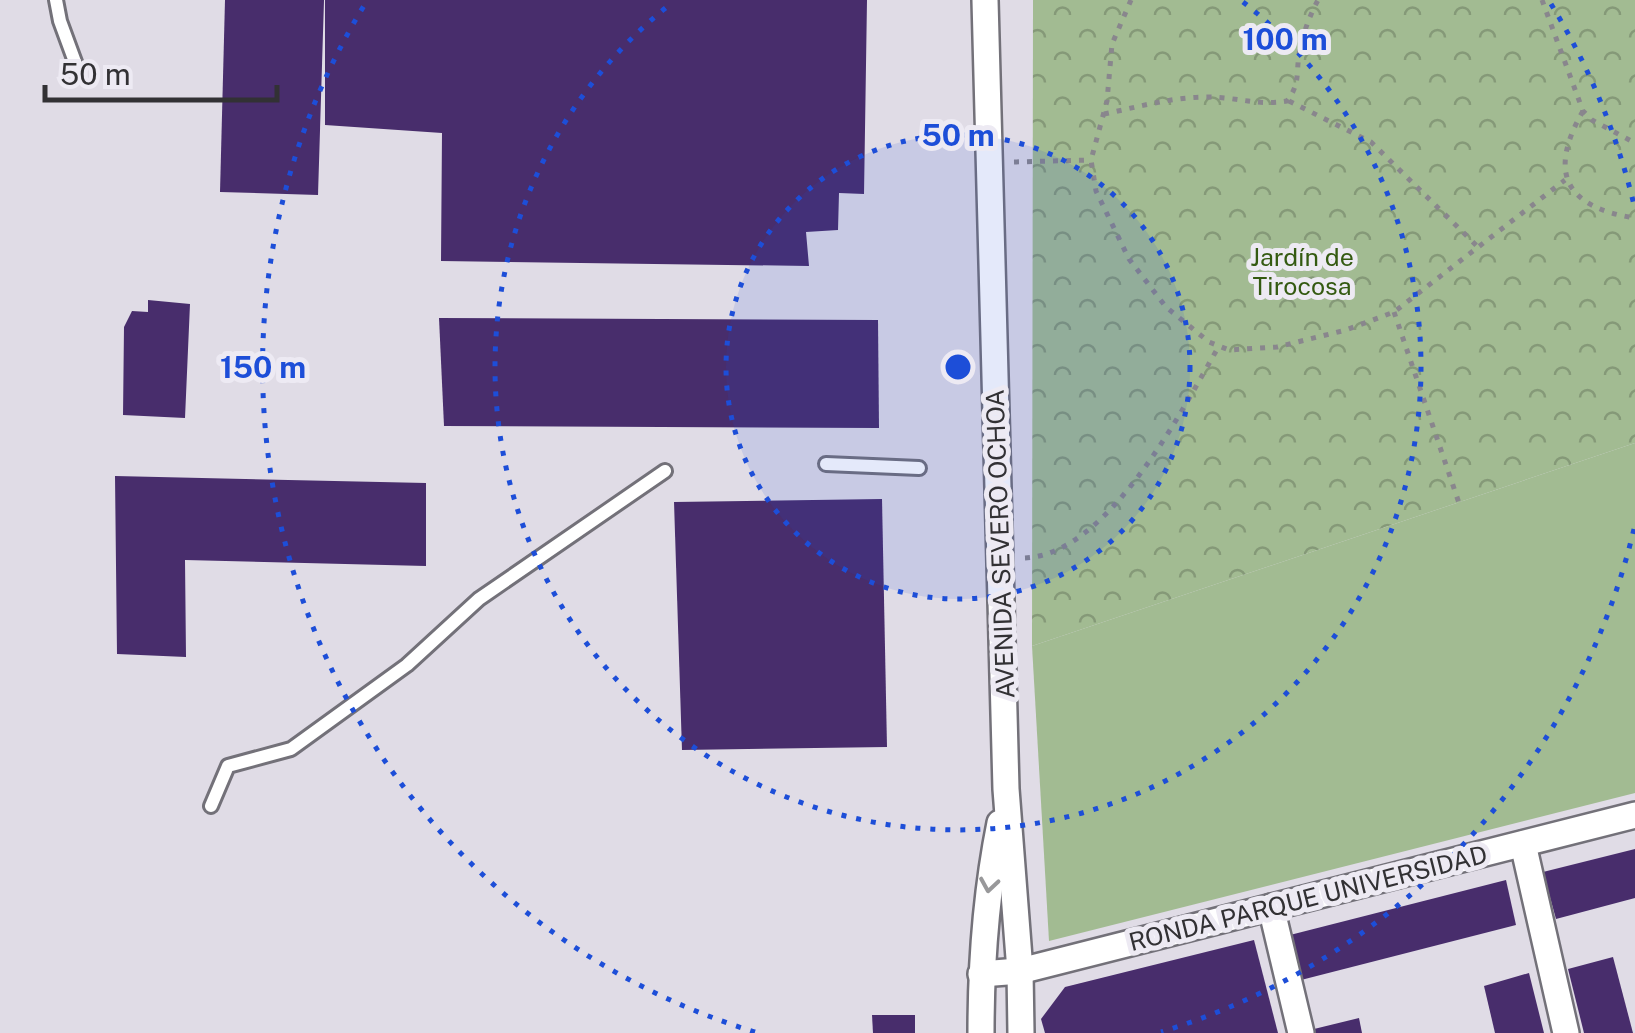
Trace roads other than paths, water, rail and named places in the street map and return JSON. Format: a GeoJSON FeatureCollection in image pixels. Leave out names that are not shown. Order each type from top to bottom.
{"type":"FeatureCollection","features":[{"type":"Feature","properties":{"kind":"street","name":"AVENIDA SEVERO OCHOA"},"geometry":{"type":"LineString","coordinates":[[985,0],[1006,789],[1021,1033]]}},
{"type":"Feature","properties":{"kind":"street","name":"AVENIDA SEVERO OCHOA"},"geometry":{"type":"LineString","coordinates":[[981,1033],[987,890],[1006,789]]}},
{"type":"Feature","properties":{"kind":"street","name":"RONDA PARQUE UNIVERSIDAD"},"geometry":{"type":"LineString","coordinates":[[981,974],[1020,971],[1635,815]]}},
{"type":"Feature","properties":{"kind":"street"},"geometry":{"type":"LineString","coordinates":[[1524,844],[1566,1033]]}},
{"type":"Feature","properties":{"kind":"street"},"geometry":{"type":"LineString","coordinates":[[1271,908],[1301,1033]]}},
{"type":"Feature","properties":{"kind":"lane"},"geometry":{"type":"LineString","coordinates":[[56,0],[78,70]]}},
{"type":"Feature","properties":{"kind":"lane"},"geometry":{"type":"LineString","coordinates":[[826,464],[920,468]]}},
{"type":"Feature","properties":{"kind":"lane"},"geometry":{"type":"LineString","coordinates":[[211,806],[228,766],[291,749],[407,665],[479,599],[665,471]]}},
{"type":"Feature","properties":{"kind":"park label","name":"Jardín de Tirocosa"},"geometry":{"type":"Point","coordinates":[1302,272]}}]}
